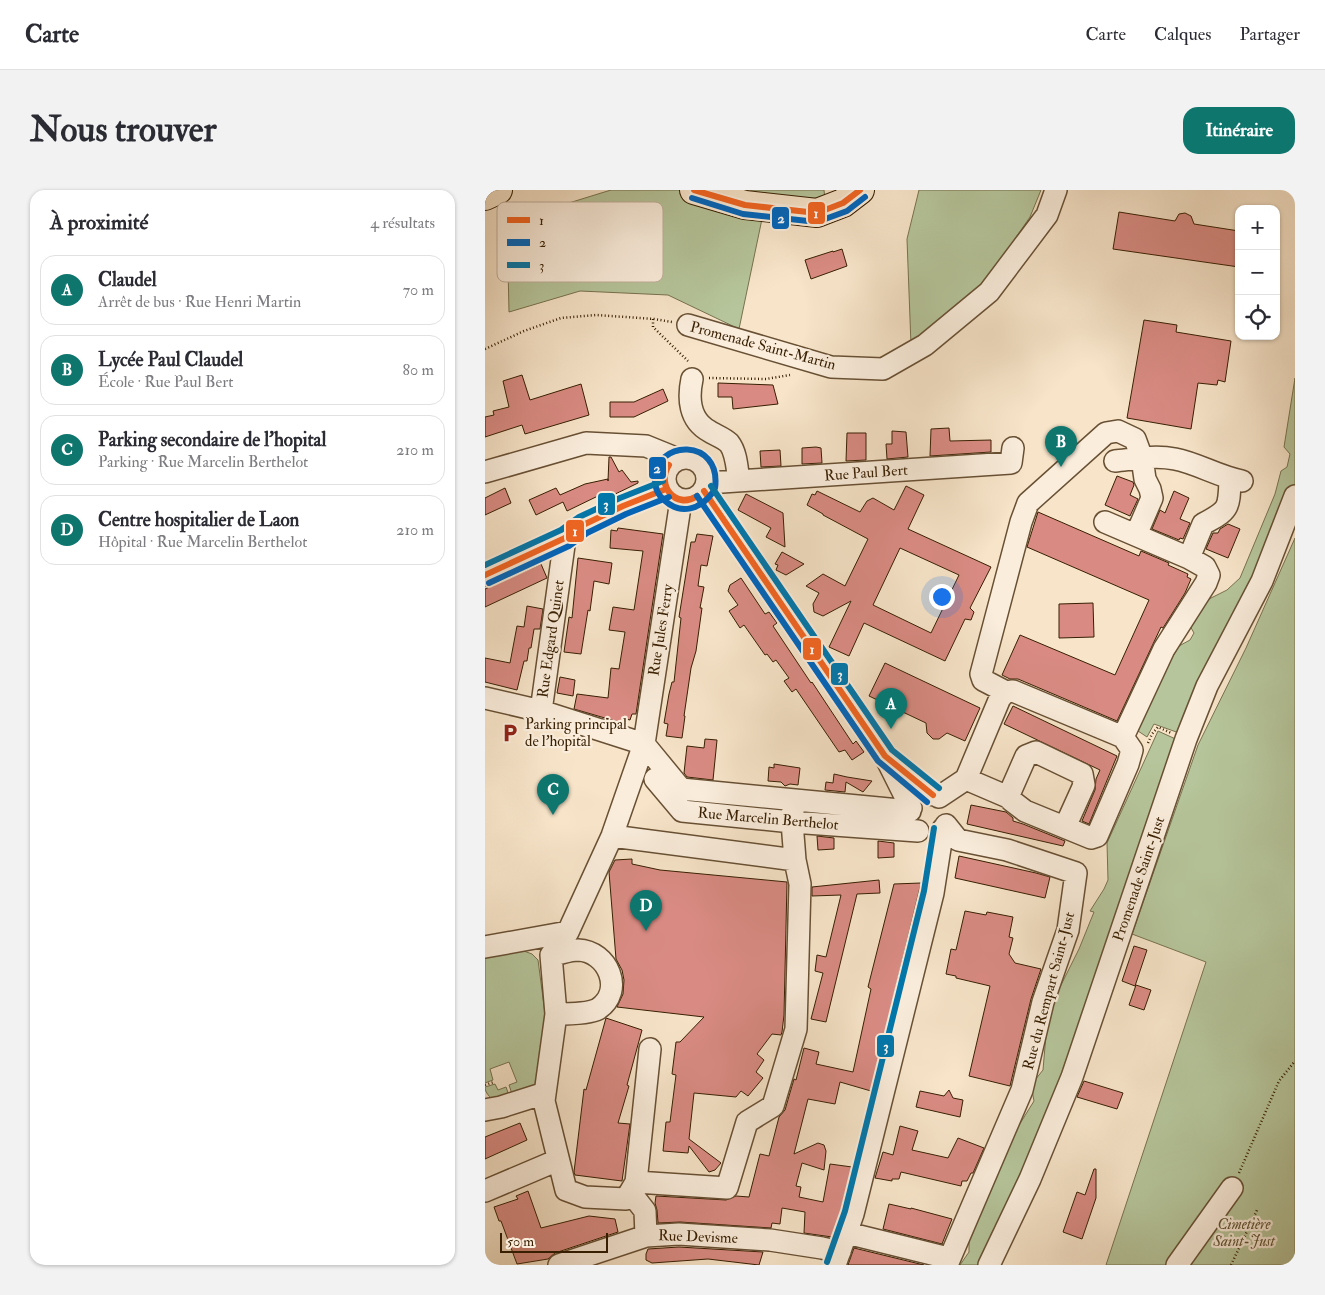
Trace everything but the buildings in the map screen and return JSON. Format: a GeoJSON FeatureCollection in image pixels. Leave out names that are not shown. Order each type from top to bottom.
{"type":"FeatureCollection","features":[{"type":"Feature","properties":{"kind":"main road"},"geometry":{"type":"LineString","coordinates":[[485,196],[498,190]]}},
{"type":"Feature","properties":{"kind":"main road"},"geometry":{"type":"LineString","coordinates":[[694,190],[745,205],[817,213],[843,203],[860,190]]}},
{"type":"Feature","properties":{"kind":"street","name":"Promenade Saint-Martin"},"geometry":{"type":"LineString","coordinates":[[688,325],[831,368],[883,369],[925,345],[989,292],[1047,215],[1055,190]]}},
{"type":"Feature","properties":{"kind":"street"},"geometry":{"type":"LineString","coordinates":[[696,374],[690,391],[692,411],[700,426],[728,442],[733,449],[739,481]]}},
{"type":"Feature","properties":{"kind":"street"},"geometry":{"type":"LineString","coordinates":[[966,779],[1008,796],[1011,801],[1025,811],[1091,838],[1097,836],[1128,764],[1132,750],[1123,737],[1013,691],[1006,692],[983,680],[981,674],[1021,522],[1028,503],[1106,433],[1118,431],[1135,439],[1142,458],[1145,480],[1150,489],[1151,498],[1136,535]]}},
{"type":"Feature","properties":{"kind":"street"},"geometry":{"type":"LineString","coordinates":[[485,472],[586,443],[646,446],[678,459],[693,459],[699,462],[707,475],[705,487],[694,499],[674,495],[623,506],[583,525],[565,538],[485,575]]}},
{"type":"Feature","properties":{"kind":"street","name":"Rue Paul Bert"},"geometry":{"type":"LineString","coordinates":[[705,487],[739,481],[1011,464],[1013,448]]}},
{"type":"Feature","properties":{"kind":"street"},"geometry":{"type":"LineString","coordinates":[[1115,461],[1142,458],[1175,459],[1236,480],[1228,506],[1223,513],[1203,524],[1189,558]]}},
{"type":"Feature","properties":{"kind":"street"},"geometry":{"type":"LineString","coordinates":[[674,495],[664,482],[667,468],[678,459]]}},
{"type":"Feature","properties":{"kind":"street"},"geometry":{"type":"LineString","coordinates":[[705,487],[885,756],[910,810],[911,822],[920,832],[937,878]]}},
{"type":"Feature","properties":{"kind":"street","name":"Rue Jules Ferry"},"geometry":{"type":"LineString","coordinates":[[551,955],[568,932],[612,836],[641,752],[674,495]]}},
{"type":"Feature","properties":{"kind":"street","name":"Promenade Saint-Just"},"geometry":{"type":"LineString","coordinates":[[989,1265],[1030,1179],[1072,1077],[1186,739],[1207,686],[1262,581],[1295,496]]}},
{"type":"Feature","properties":{"kind":"street"},"geometry":{"type":"LineString","coordinates":[[1105,522],[1189,558],[1205,567],[1209,575],[1206,583],[1164,648],[1123,737]]}},
{"type":"Feature","properties":{"kind":"street","name":"Rue Edgard Quinet"},"geometry":{"type":"LineString","coordinates":[[541,711],[565,538]]}},
{"type":"Feature","properties":{"kind":"street"},"geometry":{"type":"LineString","coordinates":[[910,810],[917,799],[928,795],[936,796],[966,779],[1000,698],[1006,692]]}},
{"type":"Feature","properties":{"kind":"street","name":"Rue Marcelin Berthelot"},"geometry":{"type":"LineString","coordinates":[[485,698],[541,711],[624,737],[681,789],[910,810]]}},
{"type":"Feature","properties":{"kind":"street","name":"Rue Marcelin Berthelot"},"geometry":{"type":"LineString","coordinates":[[641,752],[682,811],[920,832]]}},
{"type":"Feature","properties":{"kind":"street"},"geometry":{"type":"LineString","coordinates":[[1008,796],[1026,756],[1036,752],[1082,774],[1084,785],[1065,826]]}},
{"type":"Feature","properties":{"kind":"street"},"geometry":{"type":"LineString","coordinates":[[841,1250],[937,878],[944,827],[949,812],[944,801],[885,756]]}},
{"type":"Feature","properties":{"kind":"street"},"geometry":{"type":"LineString","coordinates":[[634,1187],[727,1188],[747,1122],[773,1106],[796,1029],[801,884],[795,860],[792,822],[794,800]]}},
{"type":"Feature","properties":{"kind":"street"},"geometry":{"type":"LineString","coordinates":[[920,832],[933,834],[944,827]]}},
{"type":"Feature","properties":{"kind":"street","name":"Rue du Rempart Saint-Just"},"geometry":{"type":"LineString","coordinates":[[944,827],[958,840],[1007,850],[1076,873],[1068,930],[1043,1002],[1022,1090],[948,1262]]}},
{"type":"Feature","properties":{"kind":"street"},"geometry":{"type":"LineString","coordinates":[[612,836],[795,860]]}},
{"type":"Feature","properties":{"kind":"street"},"geometry":{"type":"LineString","coordinates":[[485,947],[568,932]]}},
{"type":"Feature","properties":{"kind":"street"},"geometry":{"type":"LineString","coordinates":[[556,1014],[573,1014],[597,1010],[606,1001],[611,991],[611,980],[608,969],[602,959],[590,953],[577,950],[551,955],[556,1014],[544,1101],[566,1190],[585,1197],[626,1199],[634,1187],[650,1048]]}},
{"type":"Feature","properties":{"kind":"street"},"geometry":{"type":"LineString","coordinates":[[485,1110],[501,1107],[545,1092]]}},
{"type":"Feature","properties":{"kind":"street"},"geometry":{"type":"LineString","coordinates":[[485,1191],[558,1160]]}},
{"type":"Feature","properties":{"kind":"street"},"geometry":{"type":"LineString","coordinates":[[634,1187],[645,1211],[646,1236]]}},
{"type":"Feature","properties":{"kind":"street"},"geometry":{"type":"LineString","coordinates":[[1177,1265],[1232,1188]]}},
{"type":"Feature","properties":{"kind":"street","name":"Rue Devisme"},"geometry":{"type":"LineString","coordinates":[[559,1265],[646,1236],[679,1234],[770,1240],[822,1248],[948,1262]]}},
{"type":"Feature","properties":{"kind":"path","name":"Promenade Saint-Martin"},"geometry":{"type":"LineString","coordinates":[[485,350],[525,331],[561,318],[596,315],[653,319],[688,325]]}},
{"type":"Feature","properties":{"kind":"path"},"geometry":{"type":"LineString","coordinates":[[653,319],[653,327],[685,359],[696,374],[766,379],[792,374],[803,365],[804,361]]}},
{"type":"Feature","properties":{"kind":"path"},"geometry":{"type":"LineString","coordinates":[[1232,1188],[1279,1082],[1295,1061]]}},
{"type":"Feature","properties":{"kind":"path"},"geometry":{"type":"LineString","coordinates":[[485,1085],[494,1082]]}},
{"type":"Feature","properties":{"kind":"path"},"geometry":{"type":"LineString","coordinates":[[1231,1265],[1258,1208]]}},
{"type":"Feature","properties":{"kind":"green space"},"geometry":{"type":"Polygon","coordinates":[[[611,190],[824,190],[825,199],[767,195],[739,329],[668,295],[580,291],[509,312],[508,282],[663,282],[663,202],[572,202],[611,190]]]}},
{"type":"Feature","properties":{"kind":"green space"},"geometry":{"type":"Polygon","coordinates":[[[919,190],[1041,190],[1030,217],[981,288],[911,345],[907,239],[919,190]]]}},
{"type":"Feature","properties":{"kind":"green space"},"geometry":{"type":"Polygon","coordinates":[[[1295,378],[1295,487],[1182,734],[1154,724],[1147,737],[1138,731],[1168,660],[1170,661],[1179,646],[1190,640],[1194,633],[1190,626],[1207,600],[1227,590],[1240,578],[1275,494],[1281,471],[1287,467],[1290,454],[1284,447],[1295,378]]]}},
{"type":"Feature","properties":{"kind":"green space","name":"Cimetière Saint-Just"},"geometry":{"type":"Polygon","coordinates":[[[1295,538],[1295,1265],[1106,1265],[1206,962],[1132,934],[1198,745],[1246,648],[1295,538]]]}},
{"type":"Feature","properties":{"kind":"green space"},"geometry":{"type":"Polygon","coordinates":[[[1158,731],[1180,741],[1063,1078],[980,1265],[960,1265],[969,1252],[969,1235],[1008,1143],[1034,1101],[1031,1085],[1043,1070],[1048,1011],[1079,949],[1094,912],[1090,911],[1108,880],[1107,843],[1158,731]]]}},
{"type":"Feature","properties":{"kind":"green space"},"geometry":{"type":"Polygon","coordinates":[[[521,950],[532,954],[538,960],[546,1021],[535,1090],[514,1100],[509,1085],[517,1082],[509,1062],[490,1069],[493,1080],[485,1083],[485,951],[521,950]]]}},
{"type":"Feature","properties":{"kind":"green space"},"geometry":{"type":"Polygon","coordinates":[[[495,1084],[498,1090],[506,1087],[511,1101],[494,1101],[489,1096],[485,1087],[495,1084]]]}},
{"type":"Feature","properties":{"kind":"transit line","name":"1"},"geometry":{"type":"LineString","coordinates":[[694,190],[745,205],[817,213],[843,203],[860,190]]}},
{"type":"Feature","properties":{"kind":"transit line","name":"2"},"geometry":{"type":"LineString","coordinates":[[692,198],[743,214],[817,222],[847,211],[865,197]]}},
{"type":"Feature","properties":{"kind":"transit line","name":"2"},"geometry":{"type":"LineString","coordinates":[[713,492],[703,503],[697,506],[684,509],[670,505],[662,498],[656,488],[655,480],[658,466],[665,457],[675,451],[699,452],[708,459],[714,471],[715,488]]}},
{"type":"Feature","properties":{"kind":"transit line","name":"1"},"geometry":{"type":"LineString","coordinates":[[669,465],[665,481],[670,493],[682,500],[697,496]]}},
{"type":"Feature","properties":{"kind":"transit line","name":"1"},"geometry":{"type":"LineString","coordinates":[[669,465],[665,473],[665,480],[666,488],[670,494],[682,500],[689,500],[697,496]]}},
{"type":"Feature","properties":{"kind":"transit line","name":"3"},"geometry":{"type":"LineString","coordinates":[[485,565],[561,530],[579,517],[663,481]]}},
{"type":"Feature","properties":{"kind":"transit line","name":"3"},"geometry":{"type":"LineString","coordinates":[[711,486],[892,750],[939,788]]}},
{"type":"Feature","properties":{"kind":"transit line","name":"1"},"geometry":{"type":"LineString","coordinates":[[485,575],[565,538],[583,525],[623,506],[666,489]]}},
{"type":"Feature","properties":{"kind":"transit line","name":"1"},"geometry":{"type":"LineString","coordinates":[[704,491],[885,756],[933,795]]}},
{"type":"Feature","properties":{"kind":"transit line","name":"2"},"geometry":{"type":"LineString","coordinates":[[697,496],[878,761],[927,802]]}},
{"type":"Feature","properties":{"kind":"transit line","name":"2"},"geometry":{"type":"LineString","coordinates":[[489,583],[569,546],[587,533],[626,514],[669,497]]}},
{"type":"Feature","properties":{"kind":"transit line","name":"3"},"geometry":{"type":"LineString","coordinates":[[827,1262],[845,1211],[924,891],[934,828]]}},
{"type":"Feature","properties":{"kind":"place","name":"Lycée Paul Claudel"},"geometry":{"type":"Point","coordinates":[1061,467]}},
{"type":"Feature","properties":{"kind":"place","name":"Claudel"},"geometry":{"type":"Point","coordinates":[891,729]}},
{"type":"Feature","properties":{"kind":"place","name":"Parking principal de l'hopital"},"geometry":{"type":"Point","coordinates":[510,733]}},
{"type":"Feature","properties":{"kind":"place","name":"Parking secondaire de l'hopital"},"geometry":{"type":"Point","coordinates":[553,815]}},
{"type":"Feature","properties":{"kind":"place","name":"Centre hospitalier de Laon"},"geometry":{"type":"Point","coordinates":[646,931]}}]}
